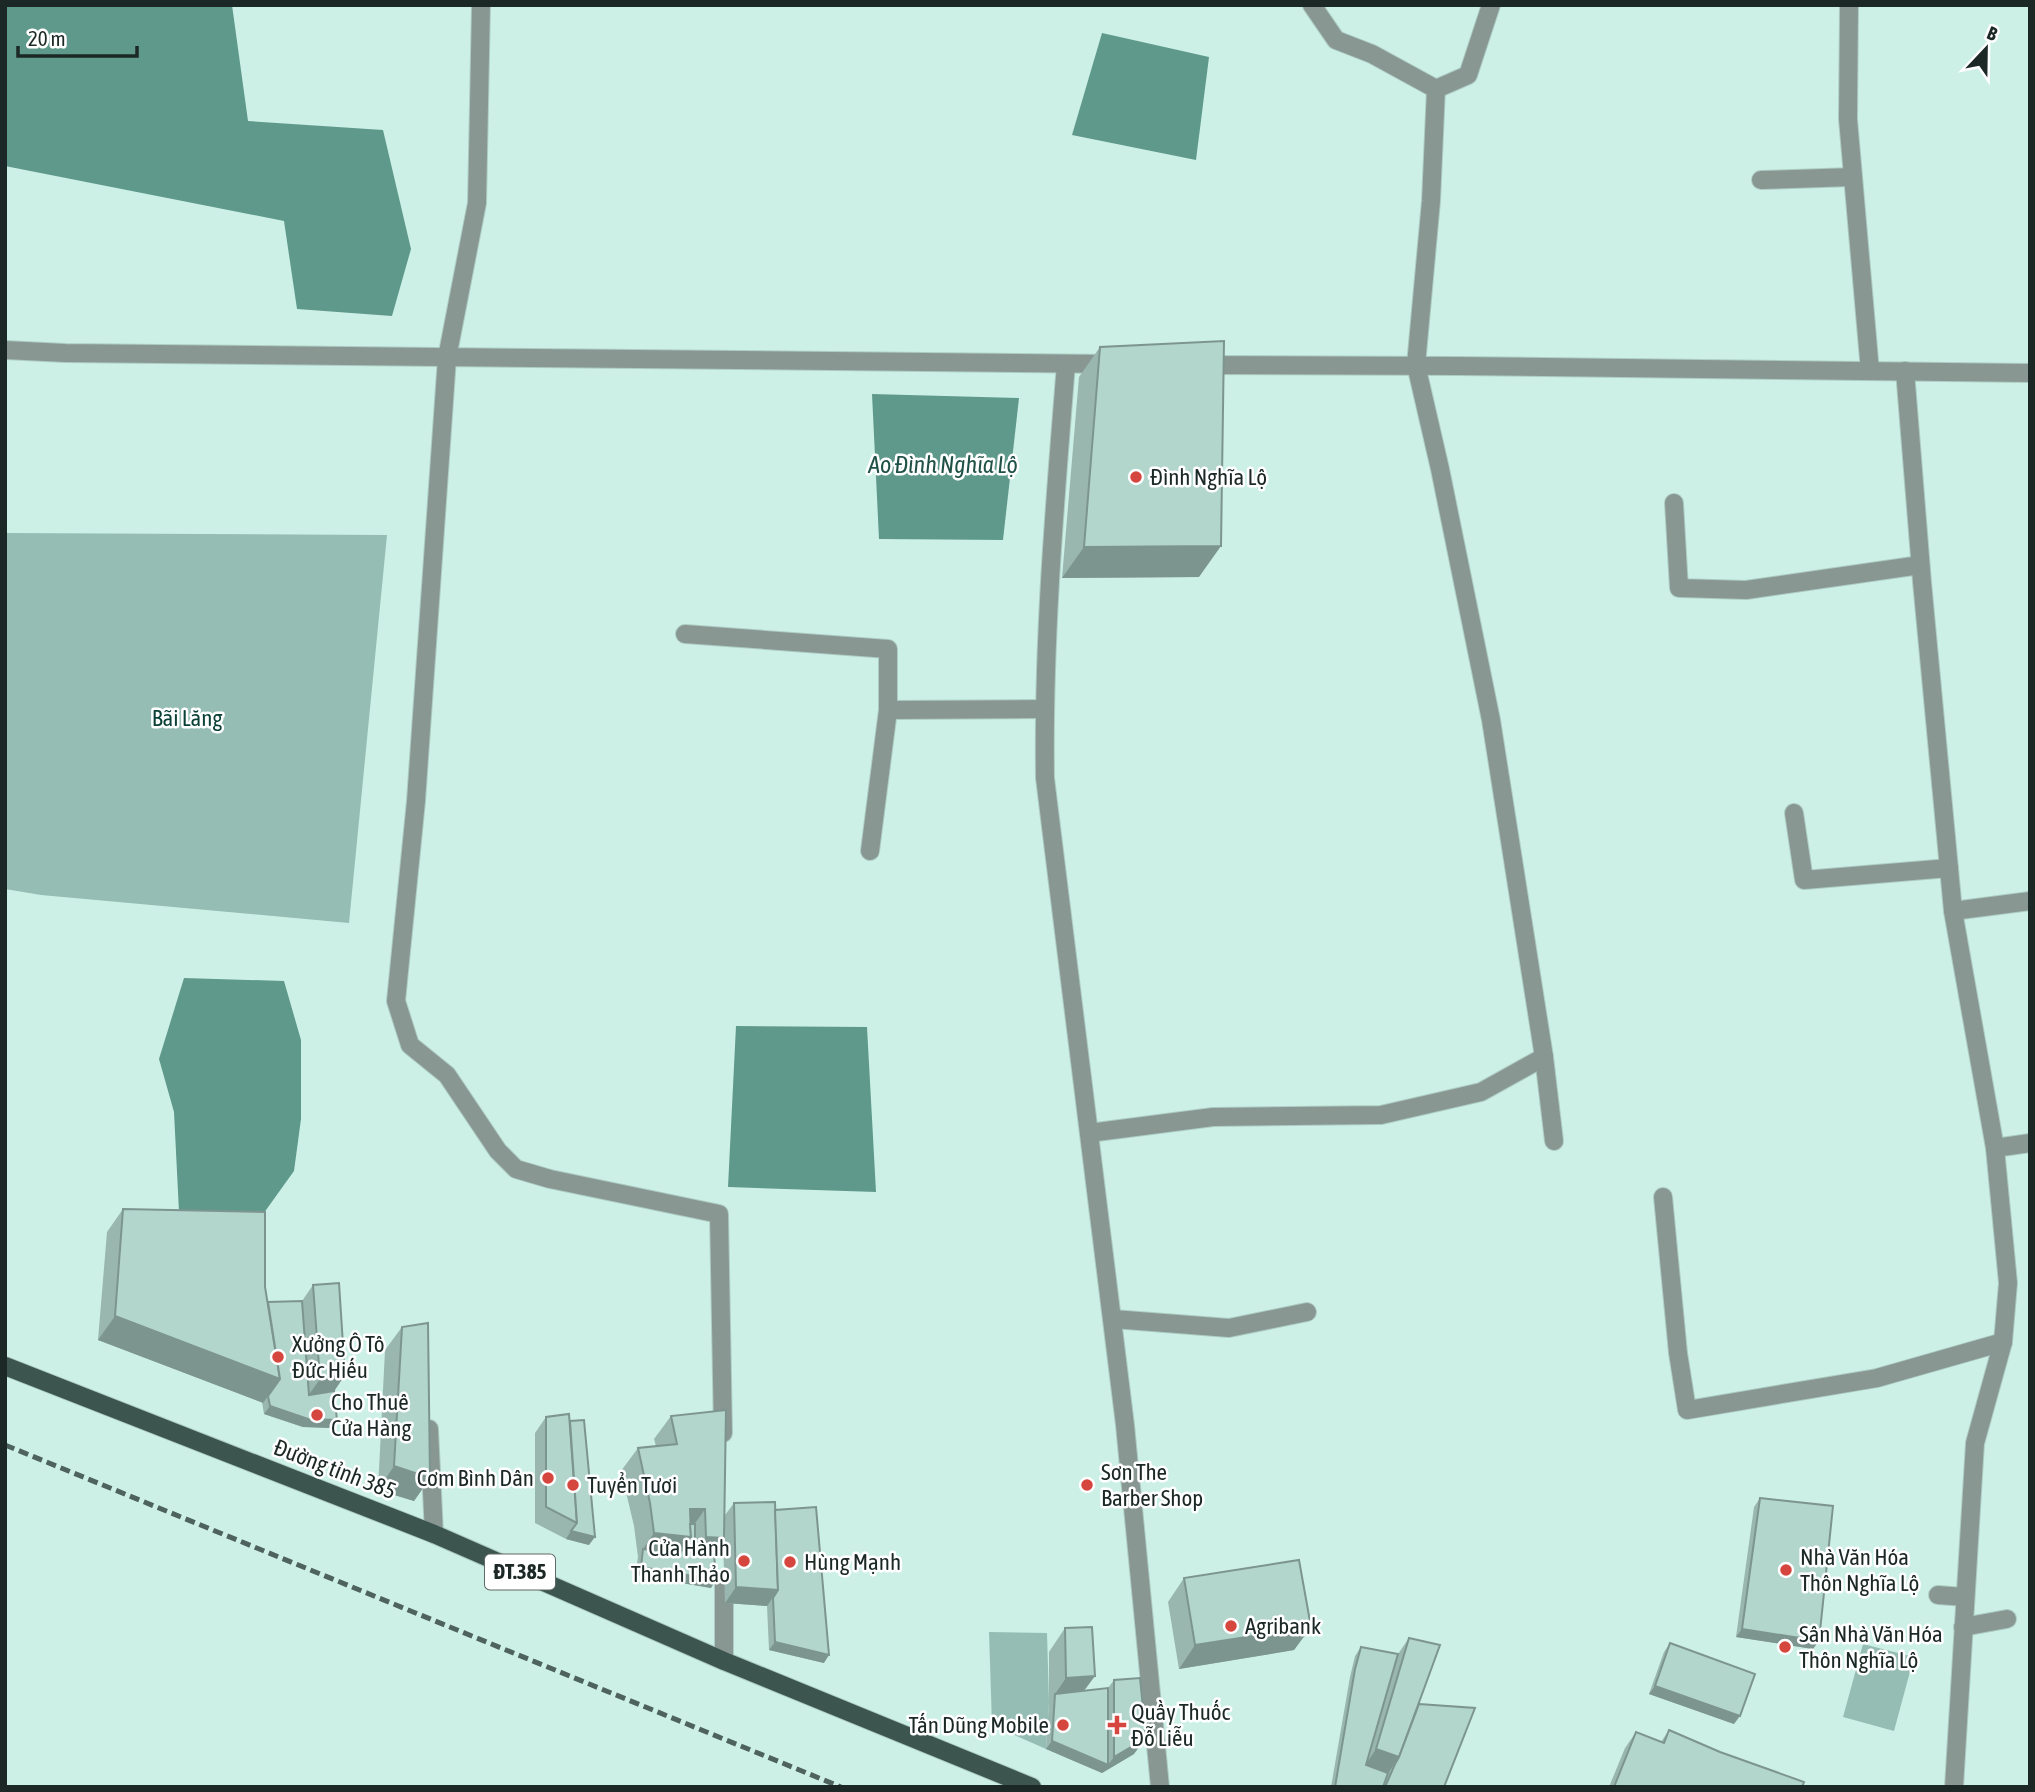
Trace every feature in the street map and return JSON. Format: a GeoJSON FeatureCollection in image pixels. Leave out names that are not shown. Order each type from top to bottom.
{"type":"FeatureCollection","features":[{"type":"Feature","properties":{"kind":"main road","name":"Đường tỉnh 385"},"geometry":{"type":"LineString","coordinates":[[5,1366],[434,1534],[724,1661],[1032,1787]]}},
{"type":"Feature","properties":{"kind":"street"},"geometry":{"type":"LineString","coordinates":[[481,5],[477,203],[447,358],[416,801],[396,1001],[410,1045],[447,1075],[498,1151],[516,1169],[550,1179],[719,1214],[723,1453]]}},
{"type":"Feature","properties":{"kind":"street"},"geometry":{"type":"LineString","coordinates":[[1312,5],[1336,40],[1372,54],[1436,89]]}},
{"type":"Feature","properties":{"kind":"street"},"geometry":{"type":"LineString","coordinates":[[1436,89],[1468,75],[1491,5]]}},
{"type":"Feature","properties":{"kind":"street"},"geometry":{"type":"LineString","coordinates":[[1849,5],[1848,119],[1870,371]]}},
{"type":"Feature","properties":{"kind":"street"},"geometry":{"type":"LineString","coordinates":[[1436,89],[1431,201],[1416,365],[1491,720],[1544,1057],[1554,1140]]}},
{"type":"Feature","properties":{"kind":"street"},"geometry":{"type":"LineString","coordinates":[[1761,180],[1853,177]]}},
{"type":"Feature","properties":{"kind":"street"},"geometry":{"type":"LineString","coordinates":[[5,350],[65,353],[1130,365]]}},
{"type":"Feature","properties":{"kind":"street"},"geometry":{"type":"LineString","coordinates":[[1066,365],[1048,599],[1044,709],[1045,778],[1125,1425],[1160,1787]]}},
{"type":"Feature","properties":{"kind":"street"},"geometry":{"type":"LineString","coordinates":[[1182,365],[1416,365],[2030,373]]}},
{"type":"Feature","properties":{"kind":"street"},"geometry":{"type":"LineString","coordinates":[[1905,372],[1920,565],[1953,911],[1995,1148],[2008,1283],[2003,1342],[1975,1443],[1954,1787]]}},
{"type":"Feature","properties":{"kind":"street"},"geometry":{"type":"LineString","coordinates":[[1674,503],[1679,588],[1746,590],[1920,565]]}},
{"type":"Feature","properties":{"kind":"street"},"geometry":{"type":"LineString","coordinates":[[685,634],[888,649],[888,710],[870,851]]}},
{"type":"Feature","properties":{"kind":"street"},"geometry":{"type":"LineString","coordinates":[[888,710],[1044,709]]}},
{"type":"Feature","properties":{"kind":"street"},"geometry":{"type":"LineString","coordinates":[[1794,813],[1804,880],[1949,868]]}},
{"type":"Feature","properties":{"kind":"street"},"geometry":{"type":"LineString","coordinates":[[1953,911],[2030,901]]}},
{"type":"Feature","properties":{"kind":"street"},"geometry":{"type":"LineString","coordinates":[[1088,1133],[1213,1117],[1381,1115],[1481,1092],[1544,1057]]}},
{"type":"Feature","properties":{"kind":"street"},"geometry":{"type":"LineString","coordinates":[[1995,1148],[2030,1143]]}},
{"type":"Feature","properties":{"kind":"street"},"geometry":{"type":"LineString","coordinates":[[1662,1197],[1678,1353],[1687,1410],[1877,1378],[2003,1342]]}},
{"type":"Feature","properties":{"kind":"street"},"geometry":{"type":"LineString","coordinates":[[1112,1319],[1229,1328],[1307,1312]]}},
{"type":"Feature","properties":{"kind":"street"},"geometry":{"type":"LineString","coordinates":[[428,1415],[434,1534]]}},
{"type":"Feature","properties":{"kind":"street"},"geometry":{"type":"LineString","coordinates":[[724,1567],[724,1661]]}},
{"type":"Feature","properties":{"kind":"street"},"geometry":{"type":"LineString","coordinates":[[1938,1595],[1965,1597]]}},
{"type":"Feature","properties":{"kind":"street"},"geometry":{"type":"LineString","coordinates":[[1963,1627],[2007,1619]]}},
{"type":"Feature","properties":{"kind":"green space","name":"Bãi Lăng"},"geometry":{"type":"Polygon","coordinates":[[[5,533],[387,535],[349,923],[41,895],[5,889],[5,533]]]}},
{"type":"Feature","properties":{"kind":"green space"},"geometry":{"type":"Polygon","coordinates":[[[989,1632],[1047,1633],[1049,1702],[1046,1749],[992,1725],[989,1632]]]}},
{"type":"Feature","properties":{"kind":"green space"},"geometry":{"type":"Polygon","coordinates":[[[1863,1644],[1914,1657],[1894,1731],[1843,1717],[1863,1644]]]}},
{"type":"Feature","properties":{"kind":"water"},"geometry":{"type":"Polygon","coordinates":[[[5,5],[232,5],[248,121],[383,130],[411,249],[392,316],[297,309],[284,221],[5,166],[5,5]]]}},
{"type":"Feature","properties":{"kind":"water"},"geometry":{"type":"Polygon","coordinates":[[[1102,33],[1209,57],[1196,160],[1072,135],[1102,33]]]}},
{"type":"Feature","properties":{"kind":"water","name":"Ao Đình Nghĩa Lộ"},"geometry":{"type":"Polygon","coordinates":[[[872,394],[1019,398],[1003,540],[879,539],[872,394]]]}},
{"type":"Feature","properties":{"kind":"water"},"geometry":{"type":"Polygon","coordinates":[[[184,978],[284,981],[301,1040],[301,1119],[294,1171],[248,1235],[179,1212],[174,1112],[159,1059],[184,978]]]}},
{"type":"Feature","properties":{"kind":"water"},"geometry":{"type":"Polygon","coordinates":[[[736,1026],[867,1027],[876,1192],[728,1187],[736,1026]]]}},
{"type":"Feature","properties":{"kind":"building","name":"Đình Nghĩa Lộ"},"geometry":{"type":"Polygon","coordinates":[[[1224,341],[1221,546],[1084,547],[1100,347],[1224,341]]]}},
{"type":"Feature","properties":{"kind":"building"},"geometry":{"type":"Polygon","coordinates":[[[123,1209],[265,1212],[265,1287],[280,1379],[115,1316],[123,1209]]]}},
{"type":"Feature","properties":{"kind":"building"},"geometry":{"type":"Polygon","coordinates":[[[339,1283],[345,1375],[320,1379],[313,1285],[339,1283]]]}},
{"type":"Feature","properties":{"kind":"building"},"geometry":{"type":"Polygon","coordinates":[[[302,1301],[309,1395],[334,1391],[337,1420],[308,1419],[270,1406],[268,1396],[280,1379],[268,1302],[302,1301]]]}},
{"type":"Feature","properties":{"kind":"building"},"geometry":{"type":"Polygon","coordinates":[[[428,1323],[430,1478],[394,1466],[402,1327],[428,1323]]]}},
{"type":"Feature","properties":{"kind":"building"},"geometry":{"type":"Polygon","coordinates":[[[726,1410],[724,1538],[706,1537],[705,1509],[690,1509],[691,1537],[654,1533],[638,1448],[677,1444],[671,1416],[726,1410]]]}},
{"type":"Feature","properties":{"kind":"building"},"geometry":{"type":"Polygon","coordinates":[[[569,1414],[577,1523],[546,1507],[546,1417],[569,1414]]]}},
{"type":"Feature","properties":{"kind":"building"},"geometry":{"type":"Polygon","coordinates":[[[584,1420],[595,1537],[571,1531],[577,1523],[570,1421],[584,1420]]]}},
{"type":"Feature","properties":{"kind":"building","name":"Nhà Văn Hóa Thôn Nghĩa Lộ"},"geometry":{"type":"Polygon","coordinates":[[[1760,1498],[1833,1506],[1819,1641],[1742,1629],[1760,1498]]]}},
{"type":"Feature","properties":{"kind":"building"},"geometry":{"type":"Polygon","coordinates":[[[775,1502],[778,1590],[736,1587],[734,1503],[775,1502]]]}},
{"type":"Feature","properties":{"kind":"building","name":"Hùng Mạnh"},"geometry":{"type":"Polygon","coordinates":[[[816,1507],[829,1655],[775,1642],[773,1598],[778,1590],[775,1510],[816,1507]]]}},
{"type":"Feature","properties":{"kind":"building"},"geometry":{"type":"Polygon","coordinates":[[[690,1524],[695,1524],[695,1552],[714,1553],[716,1580],[641,1567],[643,1549],[680,1553],[691,1537],[690,1524]]]}},
{"type":"Feature","properties":{"kind":"building"},"geometry":{"type":"Polygon","coordinates":[[[1299,1560],[1311,1627],[1195,1645],[1184,1578],[1299,1560]]]}},
{"type":"Feature","properties":{"kind":"building"},"geometry":{"type":"Polygon","coordinates":[[[1092,1627],[1095,1676],[1066,1678],[1065,1628],[1092,1627]]]}},
{"type":"Feature","properties":{"kind":"building"},"geometry":{"type":"Polygon","coordinates":[[[1409,1638],[1440,1645],[1399,1757],[1376,1749],[1409,1638]]]}},
{"type":"Feature","properties":{"kind":"building"},"geometry":{"type":"Polygon","coordinates":[[[1670,1643],[1755,1674],[1740,1716],[1655,1686],[1670,1643]]]}},
{"type":"Feature","properties":{"kind":"building"},"geometry":{"type":"Polygon","coordinates":[[[1361,1647],[1398,1654],[1366,1765],[1388,1773],[1383,1787],[1335,1787],[1355,1669],[1361,1647]]]}},
{"type":"Feature","properties":{"kind":"building"},"geometry":{"type":"Polygon","coordinates":[[[1140,1678],[1146,1738],[1114,1757],[1114,1680],[1140,1678]]]}},
{"type":"Feature","properties":{"kind":"building"},"geometry":{"type":"Polygon","coordinates":[[[1108,1688],[1108,1765],[1052,1741],[1055,1694],[1108,1688]]]}},
{"type":"Feature","properties":{"kind":"building"},"geometry":{"type":"Polygon","coordinates":[[[1419,1704],[1475,1708],[1444,1787],[1385,1787],[1399,1757],[1419,1704]]]}},
{"type":"Feature","properties":{"kind":"building"},"geometry":{"type":"Polygon","coordinates":[[[1669,1730],[1720,1752],[1804,1782],[1802,1787],[1614,1787],[1636,1732],[1664,1743],[1669,1730]]]}},
{"type":"Feature","properties":{"kind":"railway"},"geometry":{"type":"LineString","coordinates":[[5,1445],[841,1787]]}},
{"type":"Feature","properties":{"kind":"place","name":"Đình Nghĩa Lộ"},"geometry":{"type":"Point","coordinates":[1136,477]}},
{"type":"Feature","properties":{"kind":"place","name":"Xưởng Ô Tô Đức Hiếu"},"geometry":{"type":"Point","coordinates":[278,1357]}},
{"type":"Feature","properties":{"kind":"place","name":"Cho Thuê Cửa Hàng"},"geometry":{"type":"Point","coordinates":[317,1415]}},
{"type":"Feature","properties":{"kind":"place","name":"Cơm Bình Dân"},"geometry":{"type":"Point","coordinates":[548,1478]}},
{"type":"Feature","properties":{"kind":"place","name":"Tuyển Tươi"},"geometry":{"type":"Point","coordinates":[573,1485]}},
{"type":"Feature","properties":{"kind":"place","name":"Sơn The Barber Shop"},"geometry":{"type":"Point","coordinates":[1087,1485]}},
{"type":"Feature","properties":{"kind":"place","name":"Cửa Hành Thanh Thảo"},"geometry":{"type":"Point","coordinates":[744,1561]}},
{"type":"Feature","properties":{"kind":"place","name":"Hùng Mạnh"},"geometry":{"type":"Point","coordinates":[790,1562]}},
{"type":"Feature","properties":{"kind":"place","name":"Nhà Văn Hóa Thôn Nghĩa Lộ"},"geometry":{"type":"Point","coordinates":[1786,1570]}},
{"type":"Feature","properties":{"kind":"place","name":"Agribank"},"geometry":{"type":"Point","coordinates":[1231,1626]}},
{"type":"Feature","properties":{"kind":"place","name":"Sân Nhà Văn Hóa Thôn Nghĩa Lộ"},"geometry":{"type":"Point","coordinates":[1785,1647]}},
{"type":"Feature","properties":{"kind":"place","name":"Tấn Dũng Mobile"},"geometry":{"type":"Point","coordinates":[1063,1725]}},
{"type":"Feature","properties":{"kind":"place","name":"Quầy Thuốc Đỗ Liễu"},"geometry":{"type":"Point","coordinates":[1117,1725]}}]}
